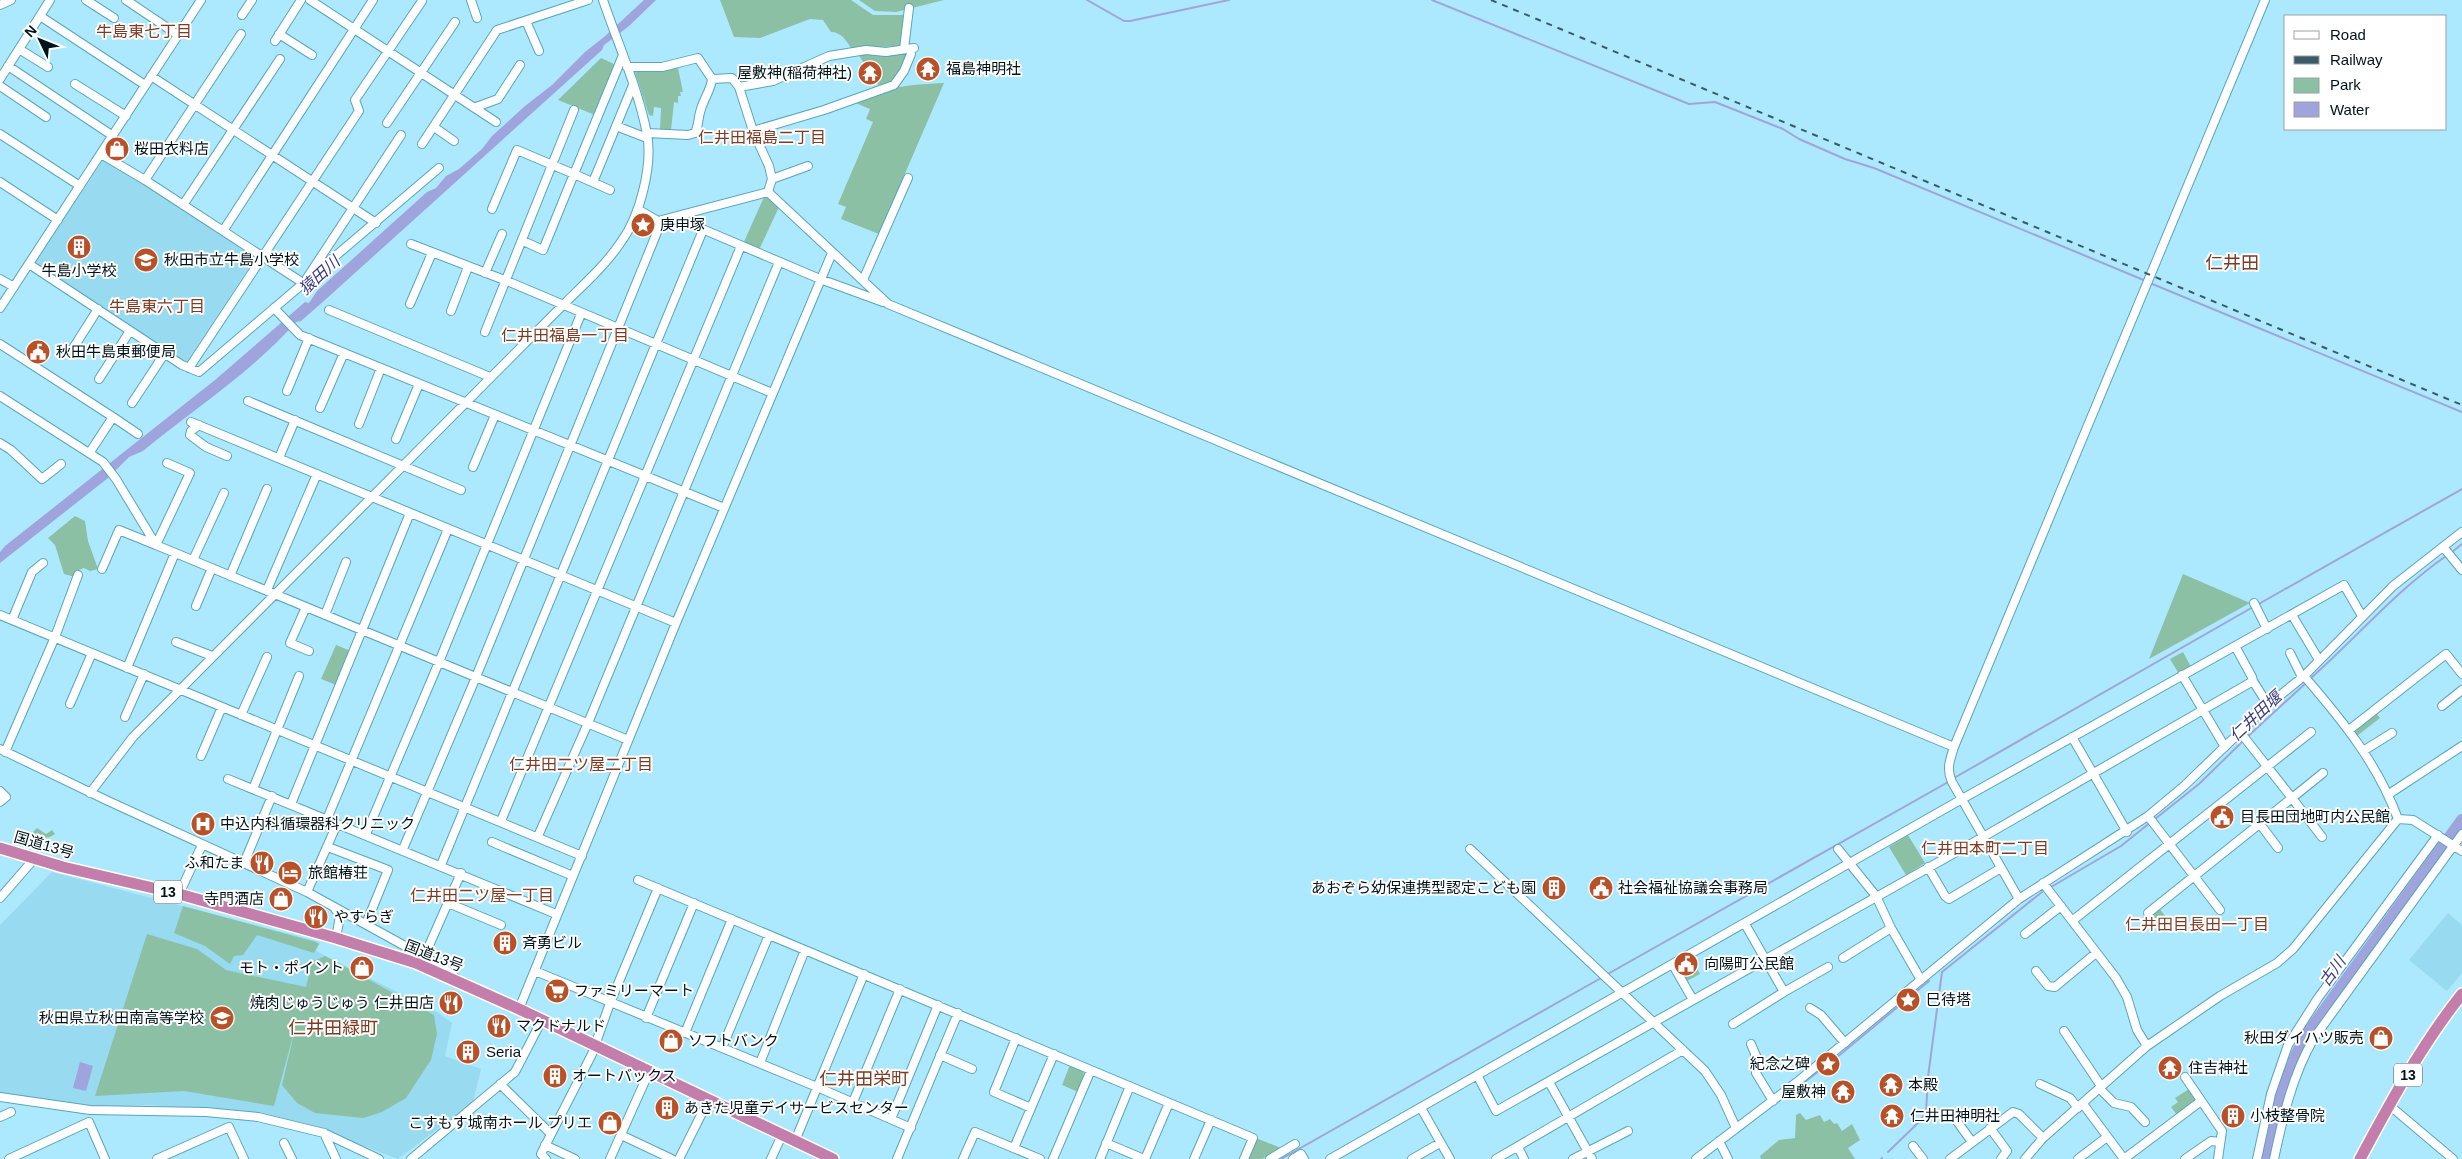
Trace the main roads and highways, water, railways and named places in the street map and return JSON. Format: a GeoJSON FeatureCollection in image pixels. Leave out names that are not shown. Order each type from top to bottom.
{"type":"FeatureCollection","features":[{"type":"Feature","properties":{"kind":"highway","name":"国道13号"},"geometry":{"type":"LineString","coordinates":[[0,848],[34,859],[179,894],[336,938],[416,963],[519,1009],[825,1157]]}},
{"type":"Feature","properties":{"kind":"highway","name":"13"},"geometry":{"type":"LineString","coordinates":[[2360,1159],[2389,1105],[2460,1000]]}},
{"type":"Feature","properties":{"kind":"water"},"geometry":{"type":"Polygon","coordinates":[[[644,0],[656,0],[629,26],[604,45],[602,50],[325,300],[301,321],[296,322],[261,357],[143,451],[129,457],[108,478],[0,563],[0,552],[5,546],[215,380],[305,302],[309,303],[317,291],[427,192],[436,188],[446,176],[459,169],[482,149],[492,136],[552,85],[585,52],[644,0]]]}},
{"type":"Feature","properties":{"kind":"water"},"geometry":{"type":"Polygon","coordinates":[[[80,1062],[93,1066],[86,1091],[73,1088],[80,1062]]]}},
{"type":"Feature","properties":{"kind":"waterway"},"geometry":{"type":"LineString","coordinates":[[1087,0],[1124,21],[1229,0]]}},
{"type":"Feature","properties":{"kind":"waterway"},"geometry":{"type":"LineString","coordinates":[[1432,0],[1689,104],[1715,102],[1783,129],[1799,139],[1845,159],[1874,168],[2146,281]]}},
{"type":"Feature","properties":{"kind":"waterway"},"geometry":{"type":"LineString","coordinates":[[2150,283],[2462,412]]}},
{"type":"Feature","properties":{"kind":"waterway"},"geometry":{"type":"LineString","coordinates":[[2257,605],[2462,489]]}},
{"type":"Feature","properties":{"kind":"waterway","name":"仁井田堰"},"geometry":{"type":"LineString","coordinates":[[2452,552],[2462,544]]}},
{"type":"Feature","properties":{"kind":"waterway","name":"仁井田堰"},"geometry":{"type":"LineString","coordinates":[[2311,678],[2393,599],[2446,556]]}},
{"type":"Feature","properties":{"kind":"waterway"},"geometry":{"type":"LineString","coordinates":[[1954,778],[2253,607]]}},
{"type":"Feature","properties":{"kind":"waterway","name":"仁井田堰"},"geometry":{"type":"LineString","coordinates":[[2246,738],[2307,682]]}},
{"type":"Feature","properties":{"kind":"waterway","name":"仁井田堰"},"geometry":{"type":"LineString","coordinates":[[2155,819],[2199,784],[2243,741]]}},
{"type":"Feature","properties":{"kind":"waterway"},"geometry":{"type":"LineString","coordinates":[[1606,975],[1950,781]]}},
{"type":"Feature","properties":{"kind":"waterway","name":"古川"},"geometry":{"type":"LineString","coordinates":[[2264,1159],[2280,1097],[2305,1037],[2462,820]]}},
{"type":"Feature","properties":{"kind":"waterway","name":"仁井田堰"},"geometry":{"type":"LineString","coordinates":[[2051,887],[2121,846],[2151,822]]}},
{"type":"Feature","properties":{"kind":"waterway","name":"仁井田堰"},"geometry":{"type":"LineString","coordinates":[[1888,1152],[1919,1122],[1926,1112],[1928,1077],[1942,972],[2042,892]]}},
{"type":"Feature","properties":{"kind":"waterway"},"geometry":{"type":"LineString","coordinates":[[1281,1159],[1601,978]]}},
{"type":"Feature","properties":{"kind":"waterway"},"geometry":{"type":"LineString","coordinates":[[1830,1063],[1929,981]]}},
{"type":"Feature","properties":{"kind":"waterway"},"geometry":{"type":"LineString","coordinates":[[1776,1103],[1822,1069]]}},
{"type":"Feature","properties":{"kind":"waterway"},"geometry":{"type":"LineString","coordinates":[[1703,1159],[1711,1152]]}},
{"type":"Feature","properties":{"kind":"railway"},"geometry":{"type":"LineString","coordinates":[[1491,0],[2462,405]]}},
{"type":"Feature","properties":{"kind":"place","name":"福島神明社"},"geometry":{"type":"Point","coordinates":[928,69]}},
{"type":"Feature","properties":{"kind":"place","name":"屋敷神(稲荷神社)"},"geometry":{"type":"Point","coordinates":[870,73]}},
{"type":"Feature","properties":{"kind":"place","name":"桜田衣料店"},"geometry":{"type":"Point","coordinates":[117,149]}},
{"type":"Feature","properties":{"kind":"place","name":"庚申塚"},"geometry":{"type":"Point","coordinates":[643,225]}},
{"type":"Feature","properties":{"kind":"place","name":"牛島小学校"},"geometry":{"type":"Point","coordinates":[79,247]}},
{"type":"Feature","properties":{"kind":"place","name":"秋田市立牛島小学校"},"geometry":{"type":"Point","coordinates":[146,260]}},
{"type":"Feature","properties":{"kind":"place","name":"秋田牛島東郵便局"},"geometry":{"type":"Point","coordinates":[38,352]}},
{"type":"Feature","properties":{"kind":"place","name":"目長田団地町内公民館"},"geometry":{"type":"Point","coordinates":[2222,817]}},
{"type":"Feature","properties":{"kind":"place","name":"中込内科循環器科クリニック"},"geometry":{"type":"Point","coordinates":[203,824]}},
{"type":"Feature","properties":{"kind":"place","name":"ふ和たま"},"geometry":{"type":"Point","coordinates":[262,863]}},
{"type":"Feature","properties":{"kind":"place","name":"旅館椿荘"},"geometry":{"type":"Point","coordinates":[290,873]}},
{"type":"Feature","properties":{"kind":"place","name":"あおぞら幼保連携型認定こども園"},"geometry":{"type":"Point","coordinates":[1554,888]}},
{"type":"Feature","properties":{"kind":"place","name":"社会福祉協議会事務局"},"geometry":{"type":"Point","coordinates":[1601,888]}},
{"type":"Feature","properties":{"kind":"place","name":"寺門酒店"},"geometry":{"type":"Point","coordinates":[281,899]}},
{"type":"Feature","properties":{"kind":"place","name":"やすらぎ"},"geometry":{"type":"Point","coordinates":[316,917]}},
{"type":"Feature","properties":{"kind":"place","name":"斉勇ビル"},"geometry":{"type":"Point","coordinates":[505,943]}},
{"type":"Feature","properties":{"kind":"place","name":"向陽町公民館"},"geometry":{"type":"Point","coordinates":[1686,964]}},
{"type":"Feature","properties":{"kind":"place","name":"モト・ポイント"},"geometry":{"type":"Point","coordinates":[362,968]}},
{"type":"Feature","properties":{"kind":"place","name":"ファミリーマート"},"geometry":{"type":"Point","coordinates":[557,991]}},
{"type":"Feature","properties":{"kind":"place","name":"巳待塔"},"geometry":{"type":"Point","coordinates":[1908,1000]}},
{"type":"Feature","properties":{"kind":"place","name":"焼肉じゅうじゅう 仁井田店"},"geometry":{"type":"Point","coordinates":[451,1003]}},
{"type":"Feature","properties":{"kind":"place","name":"秋田県立秋田南高等学校"},"geometry":{"type":"Point","coordinates":[222,1018]}},
{"type":"Feature","properties":{"kind":"place","name":"マクドナルド"},"geometry":{"type":"Point","coordinates":[499,1026]}},
{"type":"Feature","properties":{"kind":"place","name":"秋田ダイハツ販売"},"geometry":{"type":"Point","coordinates":[2381,1038]}},
{"type":"Feature","properties":{"kind":"place","name":"ソフトバンク"},"geometry":{"type":"Point","coordinates":[671,1041]}},
{"type":"Feature","properties":{"kind":"place","name":"Seria"},"geometry":{"type":"Point","coordinates":[468,1052]}},
{"type":"Feature","properties":{"kind":"place","name":"紀念之碑"},"geometry":{"type":"Point","coordinates":[1828,1064]}},
{"type":"Feature","properties":{"kind":"place","name":"住吉神社"},"geometry":{"type":"Point","coordinates":[2170,1068]}},
{"type":"Feature","properties":{"kind":"place","name":"オートバックス"},"geometry":{"type":"Point","coordinates":[555,1076]}},
{"type":"Feature","properties":{"kind":"place","name":"本殿"},"geometry":{"type":"Point","coordinates":[1891,1085]}},
{"type":"Feature","properties":{"kind":"place","name":"屋敷神"},"geometry":{"type":"Point","coordinates":[1843,1092]}},
{"type":"Feature","properties":{"kind":"place","name":"あきた児童デイサービスセンター"},"geometry":{"type":"Point","coordinates":[667,1108]}},
{"type":"Feature","properties":{"kind":"place","name":"仁井田神明社"},"geometry":{"type":"Point","coordinates":[1892,1116]}},
{"type":"Feature","properties":{"kind":"place","name":"小枝整骨院"},"geometry":{"type":"Point","coordinates":[2233,1116]}},
{"type":"Feature","properties":{"kind":"place","name":"こすもす城南ホール プリエ"},"geometry":{"type":"Point","coordinates":[610,1123]}},
{"type":"Feature","properties":{"kind":"district","name":"牛島東七丁目"},"geometry":{"type":"Point","coordinates":[144,31]}},
{"type":"Feature","properties":{"kind":"district","name":"仁井田福島二丁目"},"geometry":{"type":"Point","coordinates":[762,137]}},
{"type":"Feature","properties":{"kind":"district","name":"仁井田"},"geometry":{"type":"Point","coordinates":[2232,263]}},
{"type":"Feature","properties":{"kind":"district","name":"牛島東六丁目"},"geometry":{"type":"Point","coordinates":[157,306]}},
{"type":"Feature","properties":{"kind":"district","name":"仁井田福島一丁目"},"geometry":{"type":"Point","coordinates":[565,335]}},
{"type":"Feature","properties":{"kind":"district","name":"仁井田二ツ屋二丁目"},"geometry":{"type":"Point","coordinates":[581,764]}},
{"type":"Feature","properties":{"kind":"district","name":"仁井田本町二丁目"},"geometry":{"type":"Point","coordinates":[1985,848]}},
{"type":"Feature","properties":{"kind":"district","name":"仁井田二ツ屋一丁目"},"geometry":{"type":"Point","coordinates":[482,895]}},
{"type":"Feature","properties":{"kind":"district","name":"仁井田目長田一丁目"},"geometry":{"type":"Point","coordinates":[2197,924]}},
{"type":"Feature","properties":{"kind":"district","name":"仁井田緑町"},"geometry":{"type":"Point","coordinates":[333,1028]}},
{"type":"Feature","properties":{"kind":"district","name":"仁井田栄町"},"geometry":{"type":"Point","coordinates":[864,1079]}},
{"type":"Feature","properties":{"kind":"water label","name":"猿田川"},"geometry":{"type":"Point","coordinates":[319,275]}}]}
